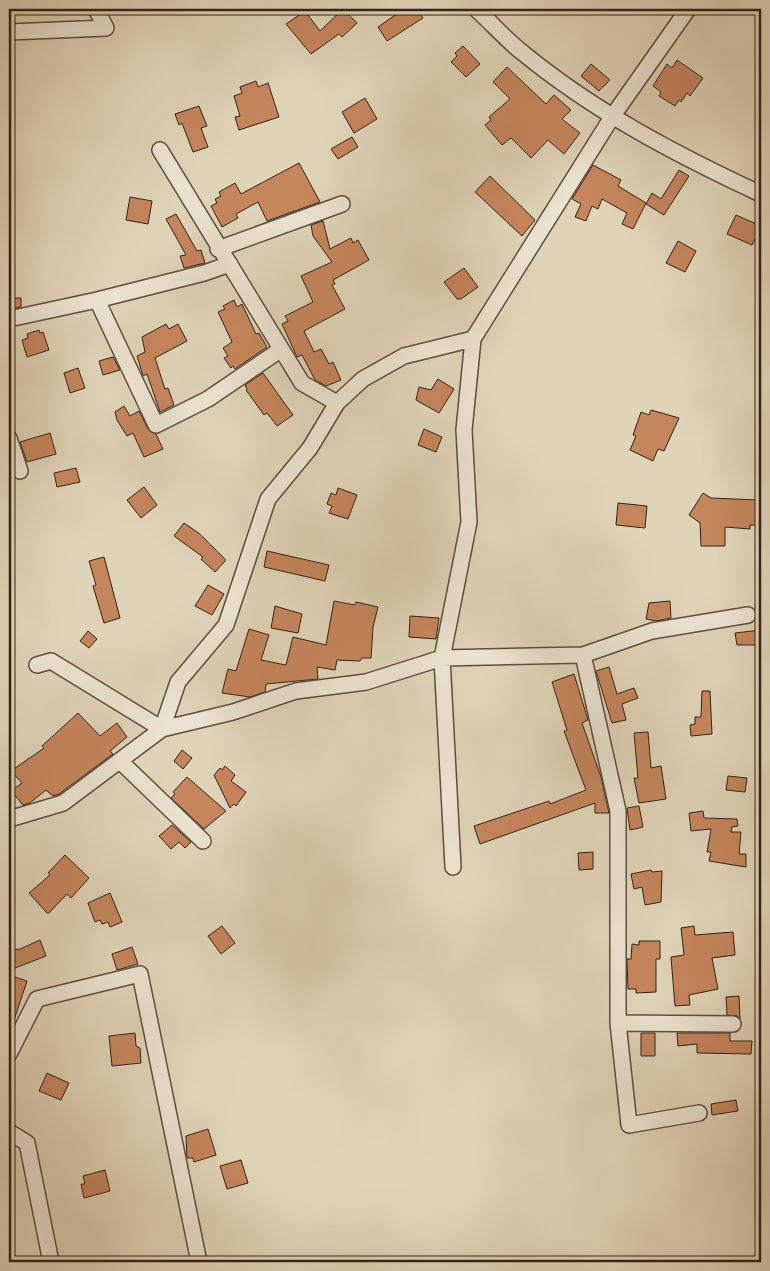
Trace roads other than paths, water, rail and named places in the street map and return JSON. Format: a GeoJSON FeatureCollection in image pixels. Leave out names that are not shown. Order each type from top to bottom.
{"type":"FeatureCollection","features":[{"type":"Feature","properties":{"kind":"street"},"geometry":{"type":"LineString","coordinates":[[9,32],[106,28],[96,9]]}},
{"type":"Feature","properties":{"kind":"street"},"geometry":{"type":"LineString","coordinates":[[476,9],[522,53],[612,117],[701,166],[761,194]]}},
{"type":"Feature","properties":{"kind":"street"},"geometry":{"type":"LineString","coordinates":[[453,867],[442,658],[469,522],[464,430],[473,339],[612,117],[688,9]]}},
{"type":"Feature","properties":{"kind":"street"},"geometry":{"type":"LineString","coordinates":[[160,150],[218,249],[230,264],[280,350],[302,383],[337,403]]}},
{"type":"Feature","properties":{"kind":"street"},"geometry":{"type":"LineString","coordinates":[[218,249],[342,204]]}},
{"type":"Feature","properties":{"kind":"street"},"geometry":{"type":"LineString","coordinates":[[9,319],[97,300],[204,273],[230,264]]}},
{"type":"Feature","properties":{"kind":"street"},"geometry":{"type":"LineString","coordinates":[[97,300],[156,425],[208,399],[280,350]]}},
{"type":"Feature","properties":{"kind":"street"},"geometry":{"type":"LineString","coordinates":[[162,729],[178,682],[226,625],[268,499],[310,448],[337,403],[362,379],[404,356],[473,339]]}},
{"type":"Feature","properties":{"kind":"street"},"geometry":{"type":"LineString","coordinates":[[9,438],[20,472]]}},
{"type":"Feature","properties":{"kind":"street"},"geometry":{"type":"LineString","coordinates":[[9,819],[64,803],[121,762],[162,729],[233,712],[296,691],[366,682],[442,658],[583,655],[652,631],[748,615]]}},
{"type":"Feature","properties":{"kind":"street"},"geometry":{"type":"LineString","coordinates":[[583,655],[618,811],[618,1023],[629,1126],[699,1113]]}},
{"type":"Feature","properties":{"kind":"street"},"geometry":{"type":"LineString","coordinates":[[37,665],[51,662],[162,729]]}},
{"type":"Feature","properties":{"kind":"street"},"geometry":{"type":"LineString","coordinates":[[121,762],[203,841]]}},
{"type":"Feature","properties":{"kind":"street"},"geometry":{"type":"LineString","coordinates":[[9,1054],[37,999],[140,974],[199,1262]]}},
{"type":"Feature","properties":{"kind":"street"},"geometry":{"type":"LineString","coordinates":[[618,1023],[733,1024]]}},
{"type":"Feature","properties":{"kind":"street"},"geometry":{"type":"LineString","coordinates":[[9,1132],[27,1143],[51,1262]]}}]}
